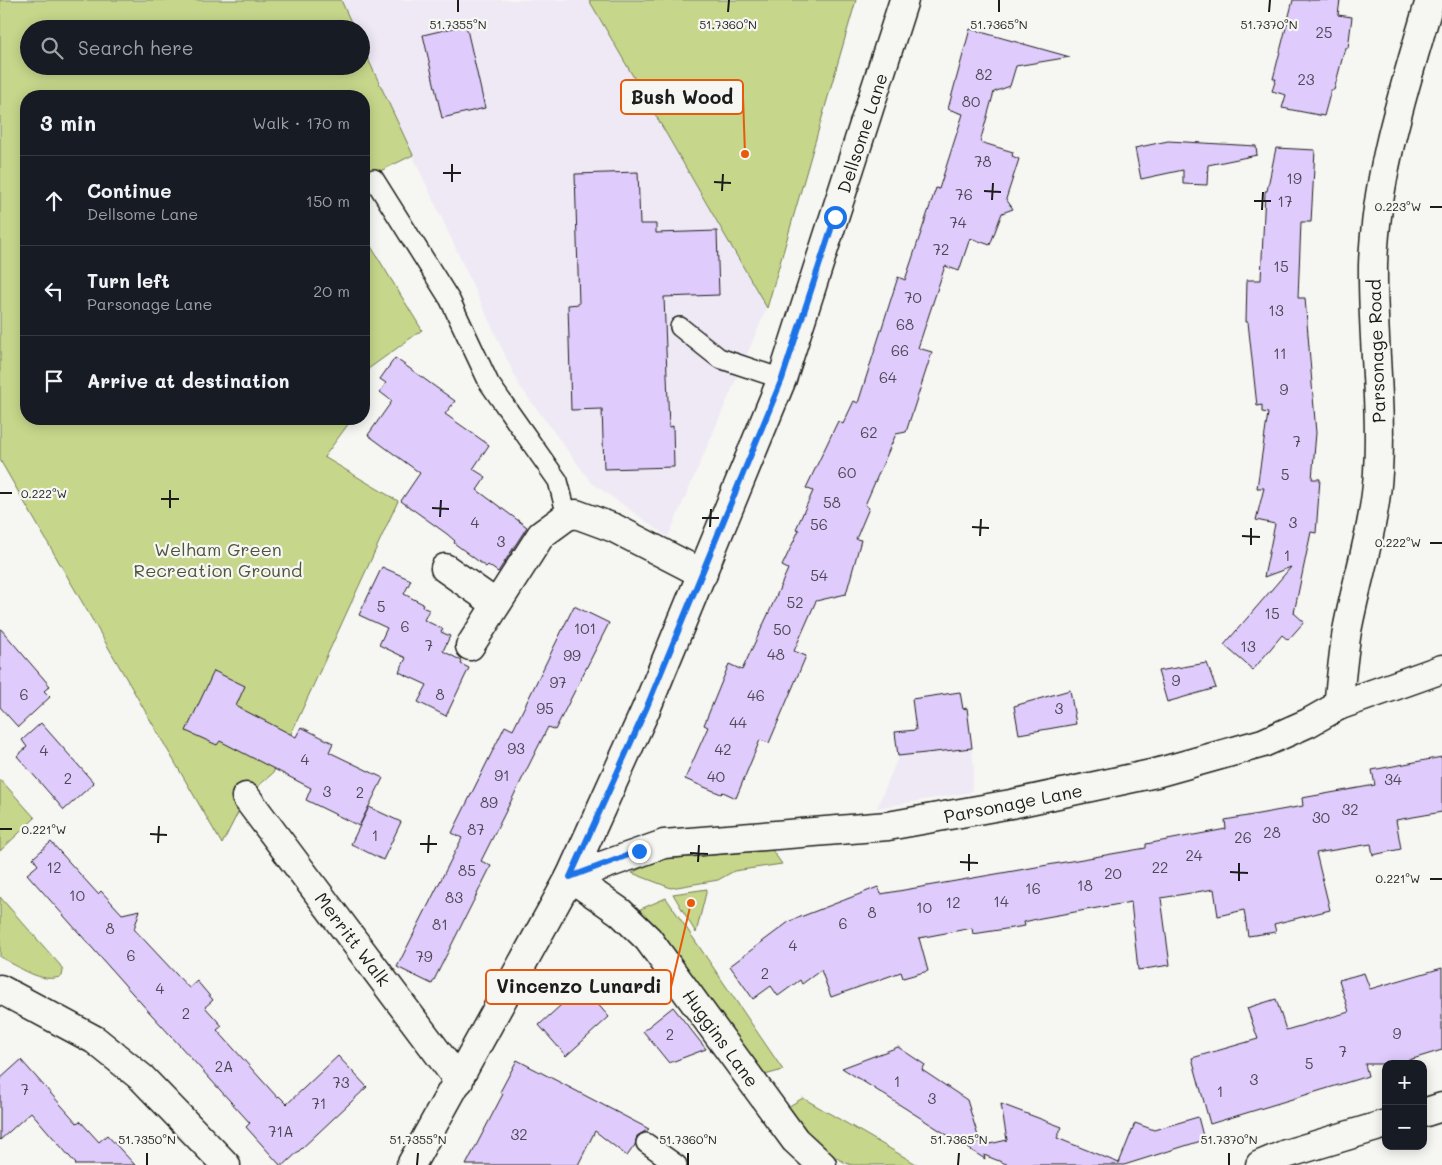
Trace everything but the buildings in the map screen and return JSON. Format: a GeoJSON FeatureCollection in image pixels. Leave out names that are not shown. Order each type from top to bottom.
{"type":"FeatureCollection","features":[{"type":"Feature","properties":{"kind":"street","name":"Dellsome Lane"},"geometry":{"type":"LineString","coordinates":[[411,1165],[570,877],[646,709],[782,379],[904,0]]}},
{"type":"Feature","properties":{"kind":"street","name":"Parsonage Road"},"geometry":{"type":"LineString","coordinates":[[1338,706],[1347,631],[1369,539],[1378,473],[1379,405],[1374,265],[1378,210],[1388,147],[1430,0]]}},
{"type":"Feature","properties":{"kind":"street"},"geometry":{"type":"LineString","coordinates":[[470,646],[541,535],[567,516],[576,514],[614,528],[703,574]]}},
{"type":"Feature","properties":{"kind":"street"},"geometry":{"type":"LineString","coordinates":[[445,568],[496,604]]}},
{"type":"Feature","properties":{"kind":"street","name":"Parsonage Lane"},"geometry":{"type":"LineString","coordinates":[[570,877],[639,851],[664,844],[888,826],[1085,789],[1221,757],[1263,743],[1308,723],[1338,706],[1442,669]]}},
{"type":"Feature","properties":{"kind":"street","name":"Merritt Walk"},"geometry":{"type":"LineString","coordinates":[[246,797],[459,1081]]}},
{"type":"Feature","properties":{"kind":"street","name":"Huggins Lane"},"geometry":{"type":"LineString","coordinates":[[570,877],[620,912],[648,939],[795,1140],[822,1165]]}},
{"type":"Feature","properties":{"kind":"street"},"geometry":{"type":"LineString","coordinates":[[0,990],[95,1040],[142,1078],[226,1165]]}},
{"type":"Feature","properties":{"kind":"street"},"geometry":{"type":"LineString","coordinates":[[1427,1112],[1442,1108]]}},
{"type":"Feature","properties":{"kind":"street"},"geometry":{"type":"LineString","coordinates":[[1260,1165],[1286,1154],[1382,1125]]}},
{"type":"Feature","properties":{"kind":"lane"},"geometry":{"type":"LineString","coordinates":[[374,178],[450,300],[488,383],[558,480],[567,516]]}},
{"type":"Feature","properties":{"kind":"lane"},"geometry":{"type":"LineString","coordinates":[[680,327],[719,358],[782,379]]}},
{"type":"Feature","properties":{"kind":"lane"},"geometry":{"type":"LineString","coordinates":[[646,1143],[677,1165]]}},
{"type":"Feature","properties":{"kind":"shaded area"},"geometry":{"type":"Polygon","coordinates":[[[341,0],[589,0],[767,308],[668,537],[591,482],[519,385],[370,63],[370,20],[350,20],[341,0]]]}},
{"type":"Feature","properties":{"kind":"shaded area"},"geometry":{"type":"Polygon","coordinates":[[[969,724],[974,769],[971,792],[877,808],[898,757],[895,732],[969,724]]]}},
{"type":"Feature","properties":{"kind":"green space","name":"Welham Green Recreation Ground"},"geometry":{"type":"Polygon","coordinates":[[[0,0],[341,0],[350,20],[20,20],[20,75],[370,75],[370,63],[413,155],[370,176],[370,90],[20,90],[20,425],[348,425],[324,457],[398,501],[273,773],[246,797],[222,844],[0,460],[0,0]]]}},
{"type":"Feature","properties":{"kind":"green space"},"geometry":{"type":"Polygon","coordinates":[[[589,0],[856,0],[767,308],[589,0]]]}},
{"type":"Feature","properties":{"kind":"green space"},"geometry":{"type":"Polygon","coordinates":[[[370,245],[422,330],[370,368],[370,245]]]}},
{"type":"Feature","properties":{"kind":"green space"},"geometry":{"type":"Polygon","coordinates":[[[0,779],[35,818],[0,851],[0,779]]]}},
{"type":"Feature","properties":{"kind":"green space"},"geometry":{"type":"Polygon","coordinates":[[[772,850],[782,864],[734,871],[718,880],[671,888],[632,873],[649,864],[665,859],[772,850]]]}},
{"type":"Feature","properties":{"kind":"green space"},"geometry":{"type":"Polygon","coordinates":[[[707,889],[696,933],[673,894],[707,889]]]}},
{"type":"Feature","properties":{"kind":"green space"},"geometry":{"type":"Polygon","coordinates":[[[0,897],[60,965],[63,971],[62,976],[46,978],[38,976],[0,957],[0,897]]]}},
{"type":"Feature","properties":{"kind":"green space"},"geometry":{"type":"Polygon","coordinates":[[[666,898],[783,1070],[761,1076],[636,911],[666,898]]]}},
{"type":"Feature","properties":{"kind":"green space"},"geometry":{"type":"Polygon","coordinates":[[[803,1098],[918,1165],[852,1165],[844,1162],[825,1149],[784,1109],[803,1098]]]}},
{"type":"Feature","properties":{"kind":"place","name":"Bush Wood"},"geometry":{"type":"Point","coordinates":[745,154]}},
{"type":"Feature","properties":{"kind":"place","name":"Vincenzo Lunardi"},"geometry":{"type":"Point","coordinates":[691,903]}},
{"type":"Feature","properties":{"kind":"route"},"geometry":{"type":"LineString","coordinates":[[639,851],[570,877],[646,709],[782,379],[835,217]]}}]}
